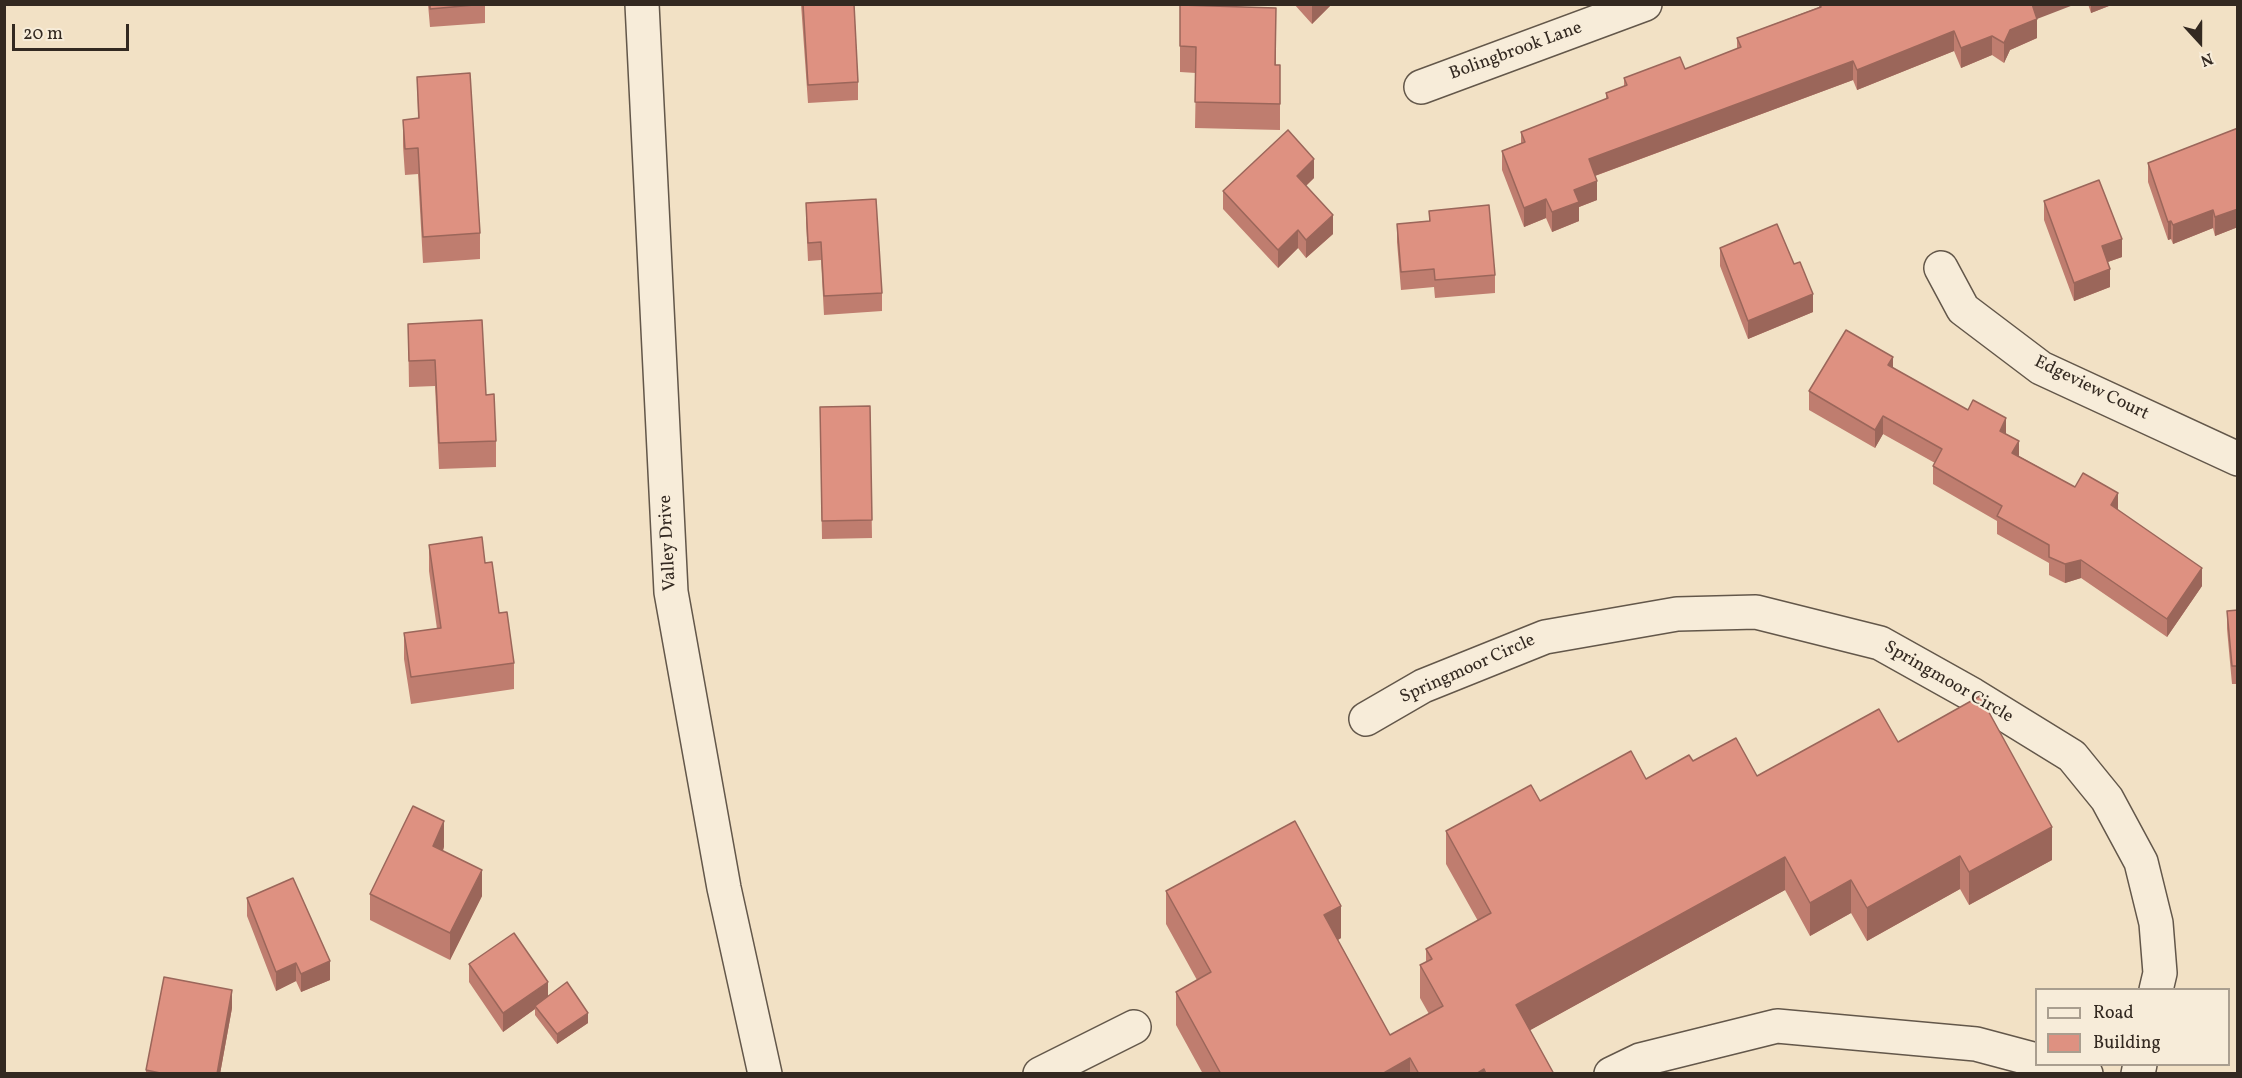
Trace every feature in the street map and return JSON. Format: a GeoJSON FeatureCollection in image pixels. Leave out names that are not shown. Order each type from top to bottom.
{"type":"FeatureCollection","features":[{"type":"Feature","properties":{"kind":"street","name":"Valley Drive"},"geometry":{"type":"LineString","coordinates":[[642,4],[670,592],[724,888],[765,1074]]}},
{"type":"Feature","properties":{"kind":"street","name":"Bolingbrook Lane"},"geometry":{"type":"LineString","coordinates":[[1421,87],[1645,4]]}},
{"type":"Feature","properties":{"kind":"street","name":"Edgeview Court"},"geometry":{"type":"LineString","coordinates":[[1941,268],[1964,309],[2041,368],[2238,459]]}},
{"type":"Feature","properties":{"kind":"street","name":"Springmoor Circle"},"geometry":{"type":"LineString","coordinates":[[1366,719],[1423,686],[1545,637],[1677,614],[1756,612],[1880,643],[1973,694],[2072,756],[2107,799],[2141,862],[2156,923],[2160,973],[2156,988]]}},
{"type":"Feature","properties":{"kind":"street"},"geometry":{"type":"LineString","coordinates":[[1611,1074],[1640,1060],[1778,1026],[1976,1044],[2035,1059]]}},
{"type":"Feature","properties":{"kind":"street"},"geometry":{"type":"LineString","coordinates":[[1040,1074],[1134,1027]]}},
{"type":"Feature","properties":{"kind":"street"},"geometry":{"type":"LineString","coordinates":[[2057,1066],[2086,1074]]}},
{"type":"Feature","properties":{"kind":"building"},"geometry":{"type":"Polygon","coordinates":[[[430,4],[485,4],[430,9],[430,4]]]}},
{"type":"Feature","properties":{"kind":"building"},"geometry":{"type":"Polygon","coordinates":[[[803,4],[854,4],[858,82],[808,85],[803,4]]]}},
{"type":"Feature","properties":{"kind":"building"},"geometry":{"type":"Polygon","coordinates":[[[1820,4],[2032,4],[2037,19],[2010,30],[2004,43],[1992,36],[1961,48],[1954,31],[1857,70],[1853,61],[1589,159],[1597,181],[1574,190],[1579,202],[1552,212],[1546,199],[1524,208],[1502,151],[1525,142],[1521,132],[1608,98],[1606,93],[1627,85],[1624,78],[1680,57],[1685,69],[1741,47],[1737,38],[1821,7],[1820,4]]]}},
{"type":"Feature","properties":{"kind":"building"},"geometry":{"type":"Polygon","coordinates":[[[1180,5],[1276,8],[1275,65],[1280,65],[1280,104],[1195,102],[1196,47],[1180,46],[1180,5]]]}},
{"type":"Feature","properties":{"kind":"building"},"geometry":{"type":"Polygon","coordinates":[[[470,73],[480,233],[423,237],[418,148],[405,149],[403,120],[419,118],[417,77],[470,73]]]}},
{"type":"Feature","properties":{"kind":"building"},"geometry":{"type":"Polygon","coordinates":[[[2238,128],[2238,209],[2215,217],[2213,210],[2173,225],[2171,221],[2168,222],[2148,163],[2238,128]]]}},
{"type":"Feature","properties":{"kind":"building"},"geometry":{"type":"Polygon","coordinates":[[[1288,130],[1314,159],[1297,176],[1333,215],[1306,240],[1298,230],[1278,250],[1223,191],[1288,130]]]}},
{"type":"Feature","properties":{"kind":"building"},"geometry":{"type":"Polygon","coordinates":[[[2099,180],[2122,239],[2102,246],[2110,269],[2074,283],[2044,201],[2099,180]]]}},
{"type":"Feature","properties":{"kind":"building"},"geometry":{"type":"Polygon","coordinates":[[[876,199],[882,293],[824,296],[821,242],[808,243],[806,203],[876,199]]]}},
{"type":"Feature","properties":{"kind":"building"},"geometry":{"type":"Polygon","coordinates":[[[1489,205],[1495,275],[1435,280],[1434,269],[1401,272],[1397,224],[1430,221],[1429,211],[1489,205]]]}},
{"type":"Feature","properties":{"kind":"building"},"geometry":{"type":"Polygon","coordinates":[[[1777,224],[1794,264],[1800,262],[1813,294],[1748,321],[1720,248],[1777,224]]]}},
{"type":"Feature","properties":{"kind":"building"},"geometry":{"type":"Polygon","coordinates":[[[482,320],[486,395],[494,394],[496,441],[439,443],[435,360],[409,361],[408,324],[482,320]]]}},
{"type":"Feature","properties":{"kind":"building"},"geometry":{"type":"Polygon","coordinates":[[[1846,330],[1893,357],[1888,365],[1968,410],[1973,400],[2006,418],[2000,431],[2019,441],[2012,453],[2075,487],[2083,473],[2118,493],[2111,505],[2202,568],[2167,619],[2081,560],[2065,564],[2049,557],[2049,545],[1997,516],[2002,506],[1933,466],[1942,449],[1883,416],[1875,430],[1809,391],[1846,330]]]}},
{"type":"Feature","properties":{"kind":"building"},"geometry":{"type":"Polygon","coordinates":[[[870,406],[872,520],[822,521],[820,407],[870,406]]]}},
{"type":"Feature","properties":{"kind":"building"},"geometry":{"type":"Polygon","coordinates":[[[482,537],[485,563],[492,562],[499,613],[507,612],[514,663],[411,677],[404,633],[441,628],[429,545],[482,537]]]}},
{"type":"Feature","properties":{"kind":"building"},"geometry":{"type":"Polygon","coordinates":[[[2238,610],[2238,666],[2232,666],[2227,611],[2238,610]]]}},
{"type":"Feature","properties":{"kind":"building"},"geometry":{"type":"Polygon","coordinates":[[[1980,696],[2052,827],[1969,872],[1960,856],[1867,908],[1851,880],[1810,903],[1785,857],[1516,1005],[1554,1074],[1486,1074],[1484,1069],[1476,1074],[1419,1074],[1410,1058],[1382,1074],[1221,1074],[1176,992],[1211,972],[1166,891],[1295,821],[1341,906],[1324,915],[1390,1035],[1443,1006],[1420,965],[1432,959],[1426,949],[1491,913],[1446,831],[1531,785],[1540,801],[1631,751],[1646,779],[1689,755],[1693,761],[1736,738],[1757,776],[1879,709],[1898,742],[1980,696]]]}},
{"type":"Feature","properties":{"kind":"building"},"geometry":{"type":"Polygon","coordinates":[[[413,806],[444,821],[433,846],[482,870],[450,933],[370,894],[413,806]]]}},
{"type":"Feature","properties":{"kind":"building"},"geometry":{"type":"Polygon","coordinates":[[[293,878],[330,961],[301,974],[296,963],[276,972],[247,898],[293,878]]]}},
{"type":"Feature","properties":{"kind":"building"},"geometry":{"type":"Polygon","coordinates":[[[514,933],[548,982],[503,1013],[469,964],[514,933]]]}},
{"type":"Feature","properties":{"kind":"building"},"geometry":{"type":"Polygon","coordinates":[[[164,977],[232,990],[217,1074],[165,1074],[146,1070],[164,977]]]}},
{"type":"Feature","properties":{"kind":"building"},"geometry":{"type":"Polygon","coordinates":[[[567,982],[588,1013],[557,1034],[535,1006],[567,982]]]}}]}
